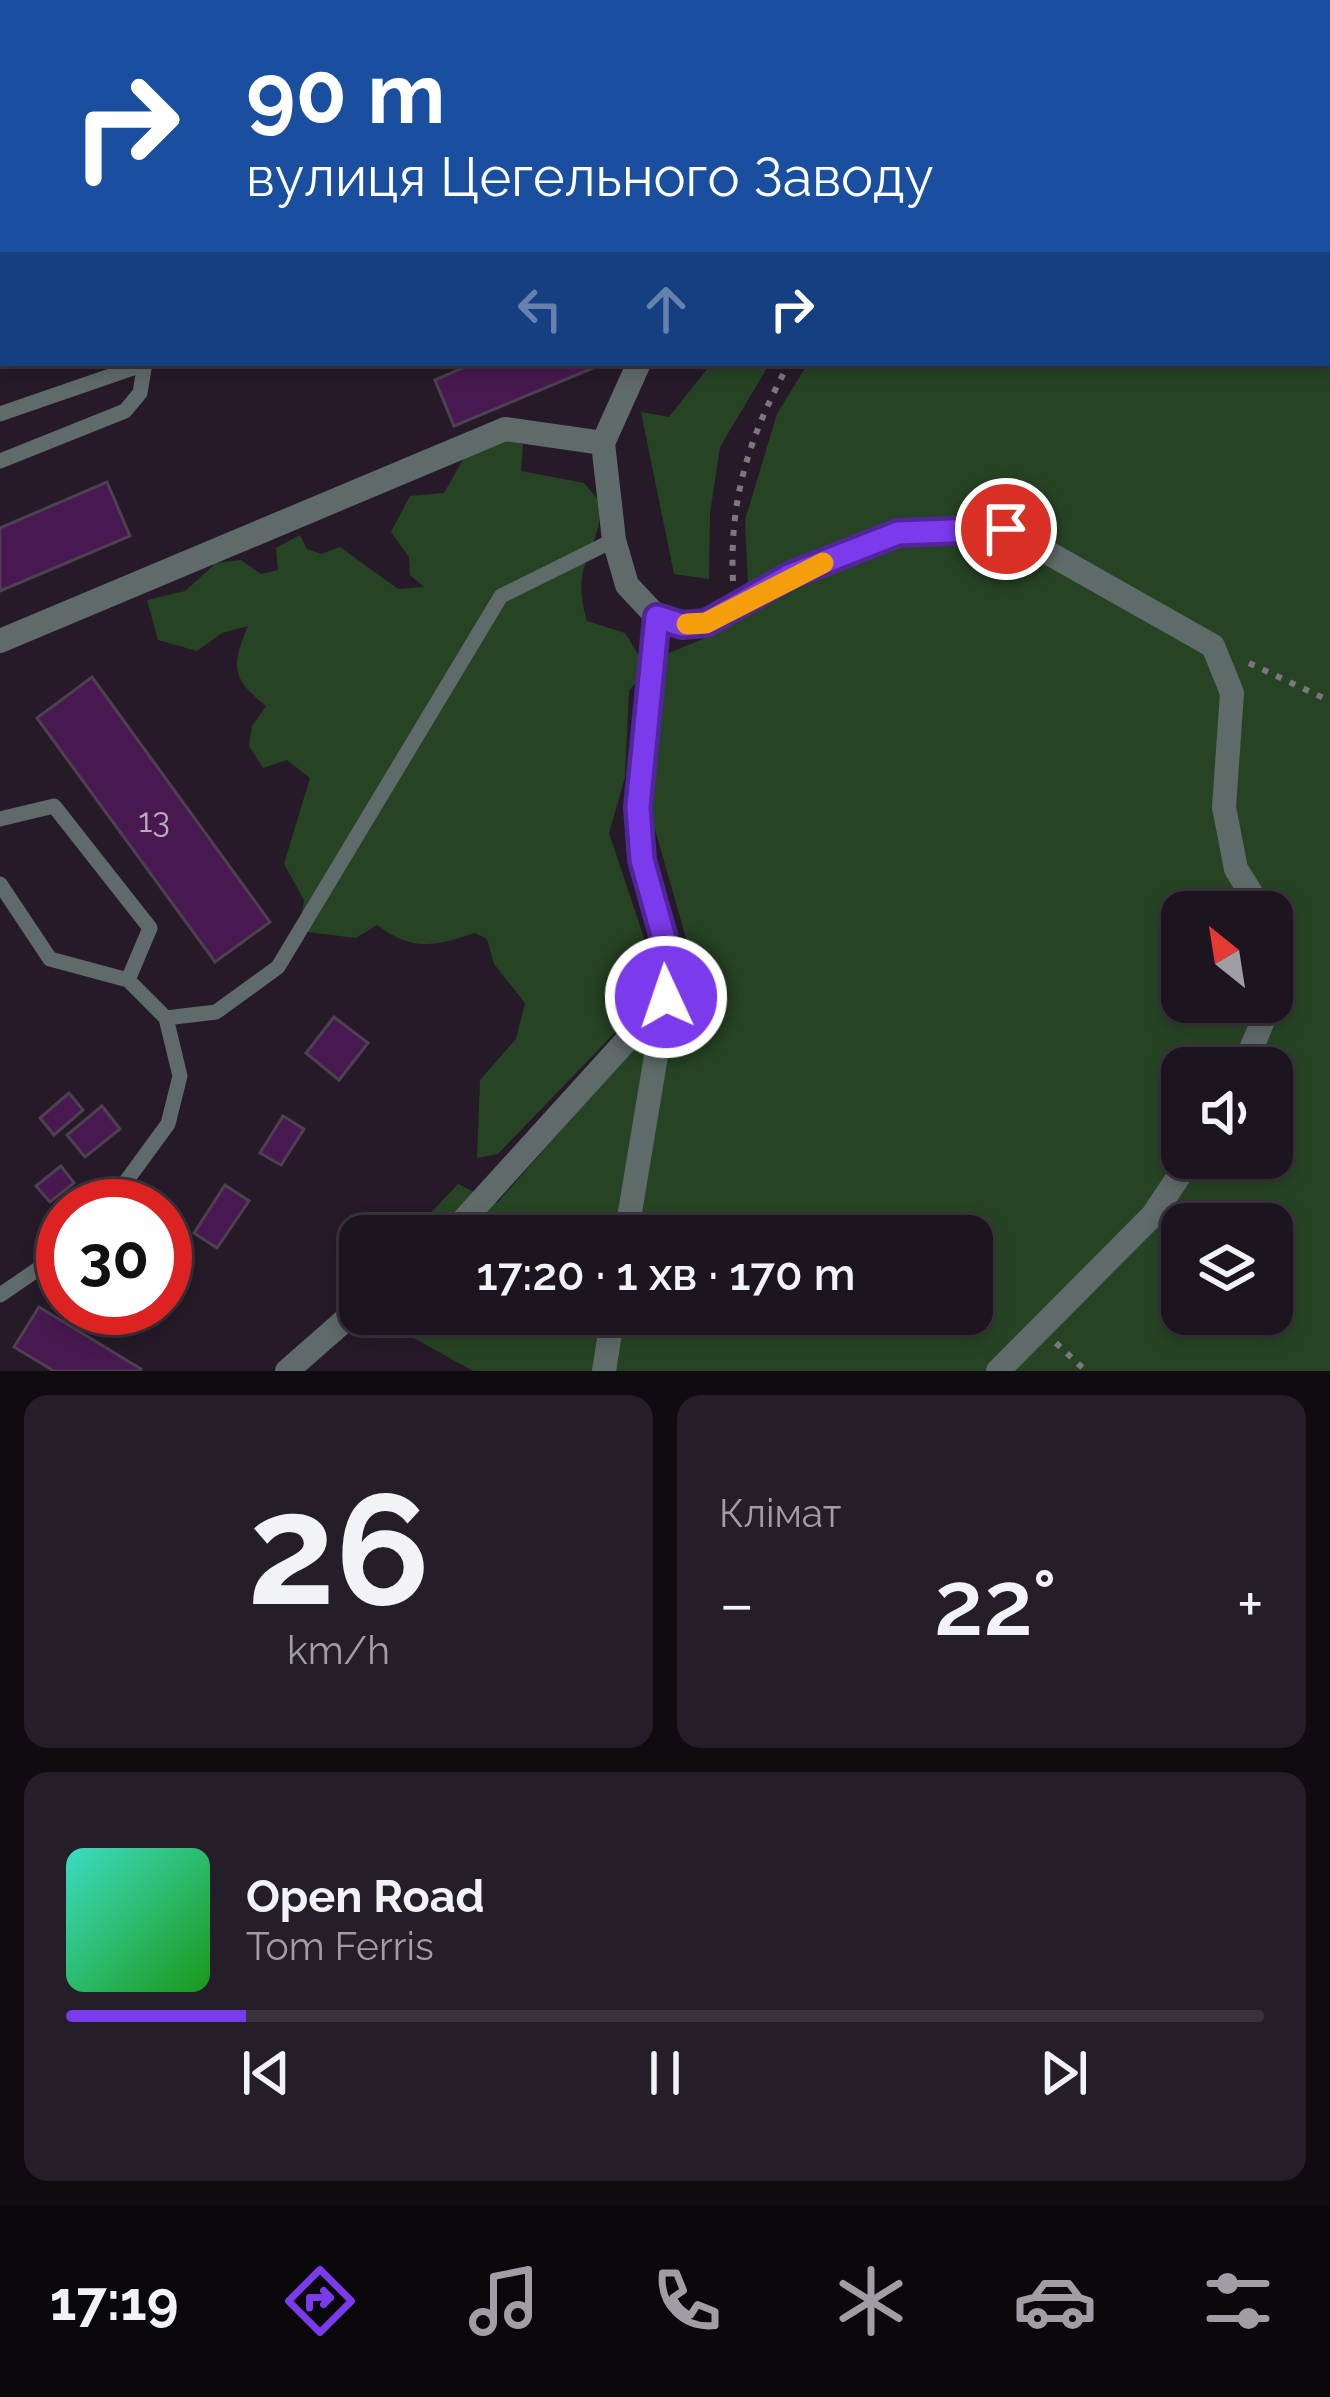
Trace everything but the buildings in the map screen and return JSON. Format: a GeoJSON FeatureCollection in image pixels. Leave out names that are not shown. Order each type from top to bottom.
{"type":"FeatureCollection","features":[{"type":"Feature","properties":{"kind":"street"},"geometry":{"type":"LineString","coordinates":[[638,366],[603,443],[614,539],[627,585],[657,617],[682,625],[706,623],[791,575],[898,533],[1006,529],[1213,646],[1232,692],[1225,807],[1236,869],[1250,891]]}},
{"type":"Feature","properties":{"kind":"street"},"geometry":{"type":"LineString","coordinates":[[0,641],[505,429],[603,443]]}},
{"type":"Feature","properties":{"kind":"street"},"geometry":{"type":"LineString","coordinates":[[630,1215],[666,997],[663,935],[642,860],[638,807],[657,617]]}},
{"type":"Feature","properties":{"kind":"street"},"geometry":{"type":"LineString","coordinates":[[468,1215],[666,997]]}},
{"type":"Feature","properties":{"kind":"street"},"geometry":{"type":"LineString","coordinates":[[998,1371],[1153,1215],[1177,1179]]}},
{"type":"Feature","properties":{"kind":"street"},"geometry":{"type":"LineString","coordinates":[[287,1371],[339,1325]]}},
{"type":"Feature","properties":{"kind":"street"},"geometry":{"type":"LineString","coordinates":[[607,1367],[611,1335]]}},
{"type":"Feature","properties":{"kind":"lane"},"geometry":{"type":"LineString","coordinates":[[0,414],[139,366]]}},
{"type":"Feature","properties":{"kind":"lane"},"geometry":{"type":"LineString","coordinates":[[0,461],[125,411],[140,393],[145,366]]}},
{"type":"Feature","properties":{"kind":"lane"},"geometry":{"type":"LineString","coordinates":[[166,1018],[216,1012],[278,967],[501,596],[614,539]]}},
{"type":"Feature","properties":{"kind":"lane"},"geometry":{"type":"LineString","coordinates":[[0,819],[54,806],[150,928],[128,980]]}},
{"type":"Feature","properties":{"kind":"lane"},"geometry":{"type":"LineString","coordinates":[[0,884],[50,958],[128,980],[166,1018],[180,1076],[168,1124],[128,1179]]}},
{"type":"Feature","properties":{"kind":"lane"},"geometry":{"type":"LineString","coordinates":[[0,1294],[36,1270]]}},
{"type":"Feature","properties":{"kind":"path"},"geometry":{"type":"LineString","coordinates":[[734,608],[730,527],[754,430],[787,366]]}},
{"type":"Feature","properties":{"kind":"path"},"geometry":{"type":"LineString","coordinates":[[1213,646],[1330,701]]}},
{"type":"Feature","properties":{"kind":"path"},"geometry":{"type":"LineString","coordinates":[[1040,1328],[1086,1371]]}},
{"type":"Feature","properties":{"kind":"green space"},"geometry":{"type":"Polygon","coordinates":[[[710,366],[768,366],[720,447],[710,513],[709,579],[674,574],[641,412],[669,417],[710,366]]]}},
{"type":"Feature","properties":{"kind":"green space"},"geometry":{"type":"Polygon","coordinates":[[[806,366],[1330,366],[1330,1371],[473,1371],[408,1335],[993,1335],[993,1215],[429,1215],[458,1184],[497,1203],[686,989],[686,938],[650,812],[662,656],[710,636],[749,609],[745,520],[777,414],[806,366]]]}},
{"type":"Feature","properties":{"kind":"green space"},"geometry":{"type":"Polygon","coordinates":[[[502,439],[523,444],[521,471],[584,483],[601,503],[583,571],[582,601],[587,621],[625,633],[647,669],[629,691],[625,777],[609,833],[652,962],[630,1017],[498,1154],[477,1158],[480,1080],[516,1039],[525,1003],[494,964],[487,939],[475,933],[424,944],[402,939],[377,925],[356,938],[299,931],[304,900],[284,864],[310,778],[287,760],[263,768],[249,746],[252,726],[266,706],[246,687],[238,671],[248,626],[222,633],[197,651],[158,640],[147,600],[185,591],[216,563],[241,560],[261,574],[278,570],[276,548],[300,535],[307,549],[321,554],[340,547],[398,589],[424,587],[410,575],[409,557],[391,532],[410,496],[444,493],[464,458],[502,439]]]}},
{"type":"Feature","properties":{"kind":"slow traffic"},"geometry":{"type":"LineString","coordinates":[[687,624],[706,623],[791,575],[823,563]]}},
{"type":"Feature","properties":{"kind":"route"},"geometry":{"type":"LineString","coordinates":[[666,997],[663,935],[642,860],[638,807],[657,617],[682,625],[706,623],[791,575],[898,533],[1006,529]]}}]}
